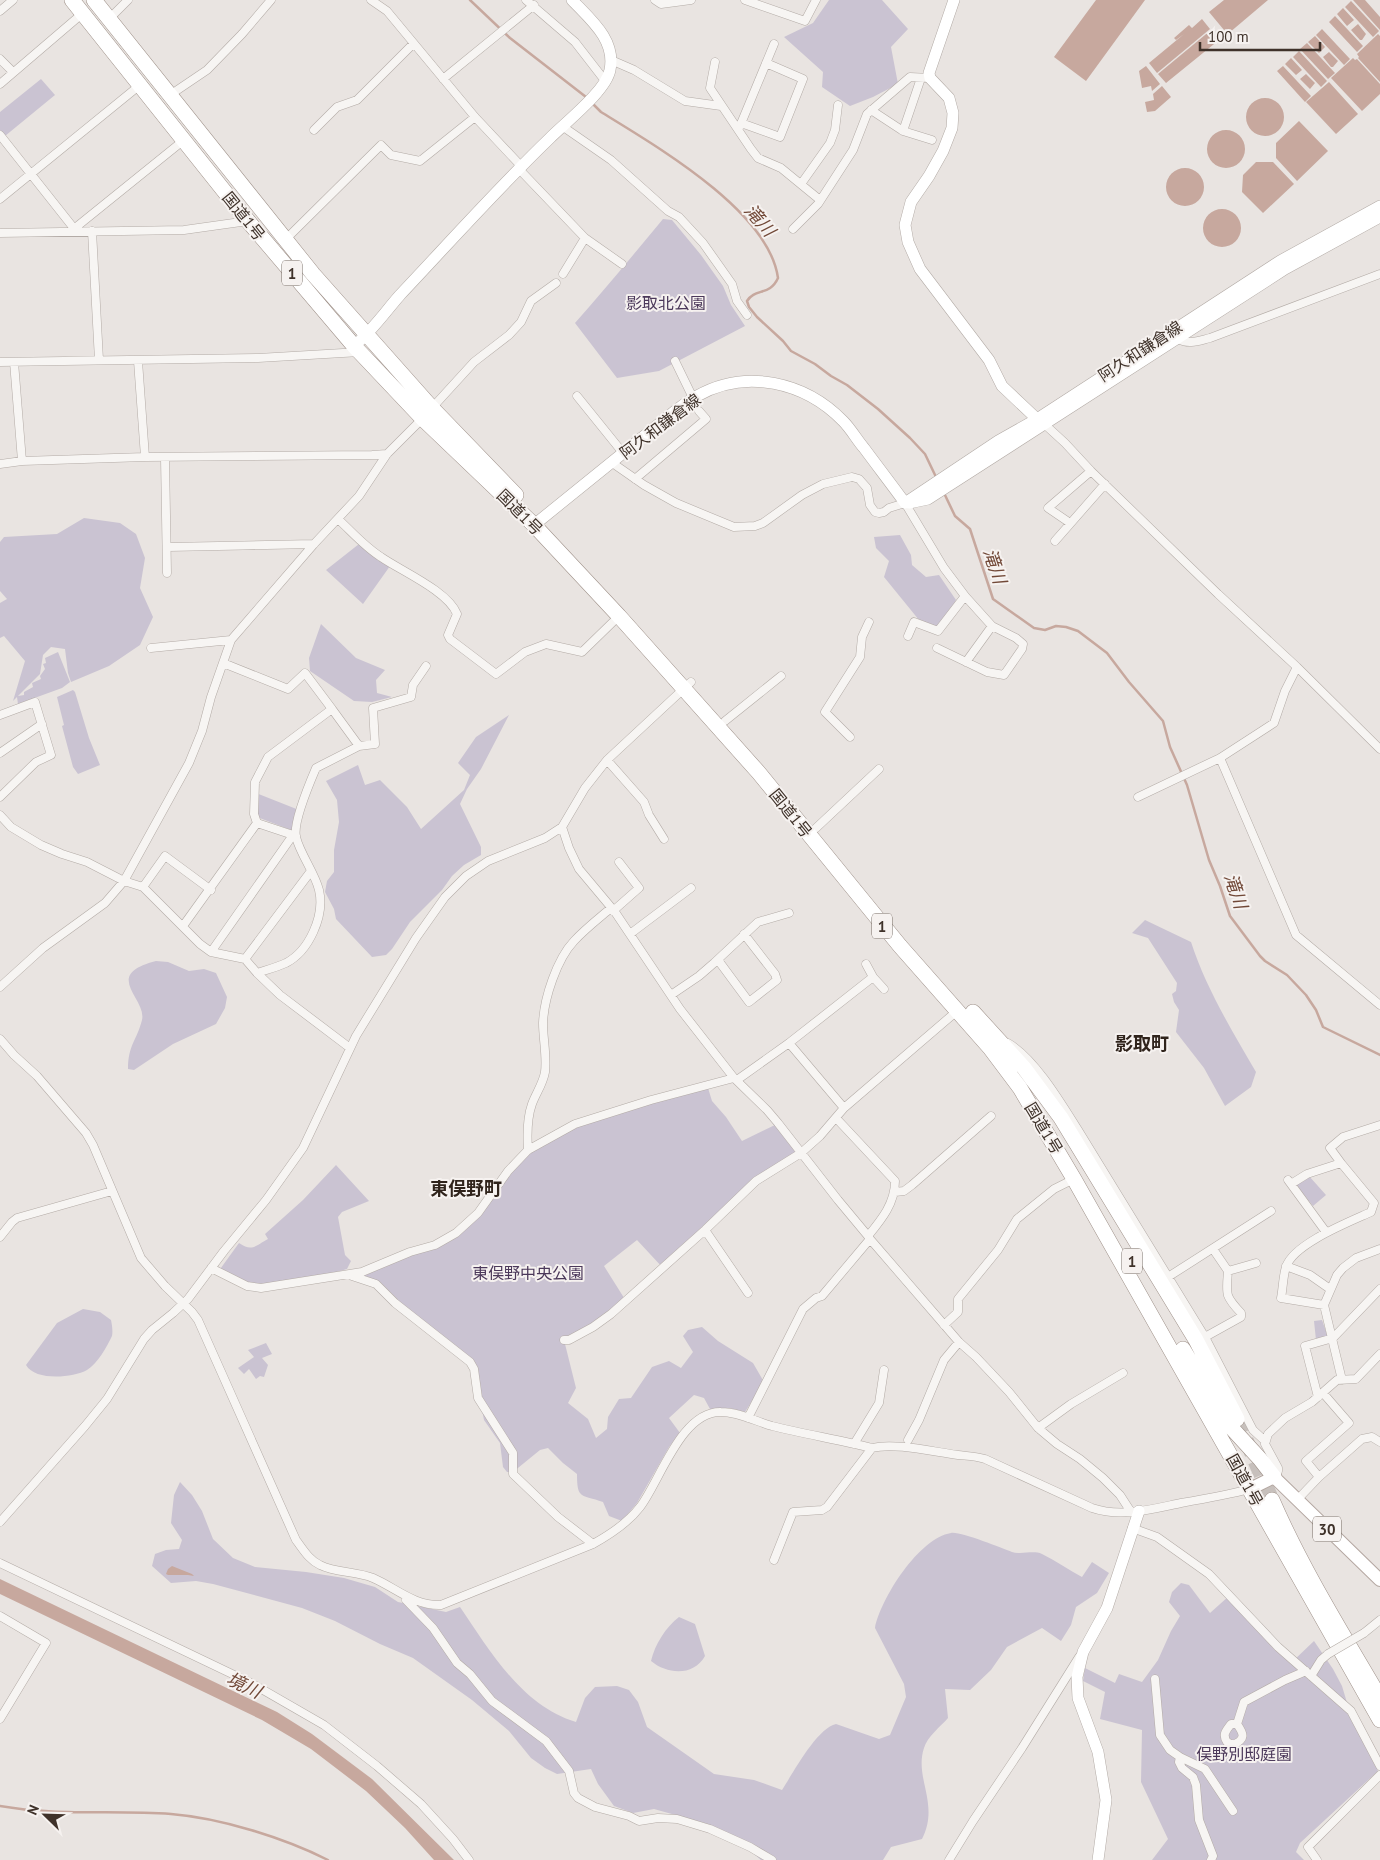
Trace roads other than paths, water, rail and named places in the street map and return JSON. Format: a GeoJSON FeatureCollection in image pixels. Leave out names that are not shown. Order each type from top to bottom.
{"type":"FeatureCollection","features":[{"type":"Feature","properties":{"kind":"highway","name":"国道1号"},"geometry":{"type":"LineString","coordinates":[[72,0],[248,221],[357,349],[429,412],[537,522],[688,685],[886,930],[990,1048],[1020,1088],[1074,1179],[1380,1720]]}},
{"type":"Feature","properties":{"kind":"highway","name":"国道1号"},"geometry":{"type":"LineString","coordinates":[[94,0],[285,240],[429,412]]}},
{"type":"Feature","properties":{"kind":"highway","name":"国道1号"},"geometry":{"type":"LineString","coordinates":[[537,522],[619,616],[726,721],[816,828],[904,938],[1035,1082],[1061,1118],[1230,1394],[1237,1419]]}},
{"type":"Feature","properties":{"kind":"highway","name":"1"},"geometry":{"type":"LineString","coordinates":[[997,1039],[1033,1093],[1222,1416],[1235,1434],[1260,1459],[1274,1477]]}},
{"type":"Feature","properties":{"kind":"highway","name":"1"},"geometry":{"type":"LineString","coordinates":[[1180,1364],[1228,1438],[1255,1464],[1274,1477]]}},
{"type":"Feature","properties":{"kind":"highway","name":"国道1号"},"geometry":{"type":"LineString","coordinates":[[1272,1500],[1316,1587],[1380,1698]]}},
{"type":"Feature","properties":{"kind":"main road"},"geometry":{"type":"LineString","coordinates":[[357,349],[391,305],[519,167],[595,95],[606,82],[611,60],[606,39],[572,0]]}},
{"type":"Feature","properties":{"kind":"main road"},"geometry":{"type":"LineString","coordinates":[[954,0],[930,73],[925,78],[949,98],[953,113],[952,128],[934,168],[911,202],[904,225],[908,242],[920,270],[989,360],[1002,386],[1040,421]]}},
{"type":"Feature","properties":{"kind":"main road","name":"阿久和鎌倉線"},"geometry":{"type":"LineString","coordinates":[[1040,421],[1280,261],[1380,206]]}},
{"type":"Feature","properties":{"kind":"main road","name":"阿久和鎌倉線"},"geometry":{"type":"LineString","coordinates":[[537,522],[693,398],[716,388],[740,381],[781,384],[814,397],[826,405],[844,422],[905,504],[998,442],[1040,421],[1178,339],[1285,269],[1380,217]]}},
{"type":"Feature","properties":{"kind":"main road"},"geometry":{"type":"LineString","coordinates":[[1250,1489],[1274,1477]]}},
{"type":"Feature","properties":{"kind":"main road","name":"30"},"geometry":{"type":"LineString","coordinates":[[1274,1477],[1380,1580]]}},
{"type":"Feature","properties":{"kind":"main road"},"geometry":{"type":"LineString","coordinates":[[1098,1860],[1106,1800],[1098,1752],[1078,1698],[1077,1677],[1083,1652],[1108,1608],[1135,1512]]}},
{"type":"Feature","properties":{"kind":"street"},"geometry":{"type":"LineString","coordinates":[[0,11],[13,0]]}},
{"type":"Feature","properties":{"kind":"street"},"geometry":{"type":"LineString","coordinates":[[109,19],[128,0]]}},
{"type":"Feature","properties":{"kind":"street"},"geometry":{"type":"LineString","coordinates":[[170,95],[207,70],[242,34],[271,0]]}},
{"type":"Feature","properties":{"kind":"street"},"geometry":{"type":"LineString","coordinates":[[372,0],[387,12],[519,167],[585,238],[622,264]]}},
{"type":"Feature","properties":{"kind":"street"},"geometry":{"type":"LineString","coordinates":[[526,0],[575,42],[606,82]]}},
{"type":"Feature","properties":{"kind":"street"},"geometry":{"type":"LineString","coordinates":[[655,0],[661,4],[691,0]]}},
{"type":"Feature","properties":{"kind":"street"},"geometry":{"type":"LineString","coordinates":[[745,0],[805,21],[816,0]]}},
{"type":"Feature","properties":{"kind":"street"},"geometry":{"type":"LineString","coordinates":[[443,79],[534,5]]}},
{"type":"Feature","properties":{"kind":"street"},"geometry":{"type":"LineString","coordinates":[[0,84],[83,13]]}},
{"type":"Feature","properties":{"kind":"street"},"geometry":{"type":"LineString","coordinates":[[314,130],[337,107],[358,100],[414,44]]}},
{"type":"Feature","properties":{"kind":"street"},"geometry":{"type":"LineString","coordinates":[[739,126],[774,44]]}},
{"type":"Feature","properties":{"kind":"street"},"geometry":{"type":"LineString","coordinates":[[0,59],[13,72]]}},
{"type":"Feature","properties":{"kind":"street"},"geometry":{"type":"LineString","coordinates":[[611,60],[634,70],[686,101],[721,106]]}},
{"type":"Feature","properties":{"kind":"street"},"geometry":{"type":"LineString","coordinates":[[715,62],[710,88],[721,106],[739,126],[758,158],[781,168],[820,200]]}},
{"type":"Feature","properties":{"kind":"street"},"geometry":{"type":"LineString","coordinates":[[739,126],[780,138],[803,79],[766,63]]}},
{"type":"Feature","properties":{"kind":"street"},"geometry":{"type":"LineString","coordinates":[[793,229],[820,200],[853,150],[866,114],[910,77],[925,78],[903,131]]}},
{"type":"Feature","properties":{"kind":"street"},"geometry":{"type":"LineString","coordinates":[[0,199],[140,85]]}},
{"type":"Feature","properties":{"kind":"street"},"geometry":{"type":"LineString","coordinates":[[802,184],[830,143],[835,130],[838,105]]}},
{"type":"Feature","properties":{"kind":"street"},"geometry":{"type":"LineString","coordinates":[[871,110],[903,131],[932,140]]}},
{"type":"Feature","properties":{"kind":"street"},"geometry":{"type":"LineString","coordinates":[[285,240],[380,145],[391,155],[420,161],[475,116]]}},
{"type":"Feature","properties":{"kind":"street"},"geometry":{"type":"LineString","coordinates":[[562,126],[611,160],[668,211],[679,217],[703,243],[732,284],[737,301],[746,315]]}},
{"type":"Feature","properties":{"kind":"street"},"geometry":{"type":"LineString","coordinates":[[0,135],[75,229]]}},
{"type":"Feature","properties":{"kind":"street"},"geometry":{"type":"LineString","coordinates":[[75,229],[184,140]]}},
{"type":"Feature","properties":{"kind":"street"},"geometry":{"type":"LineString","coordinates":[[0,233],[75,229],[92,231],[184,230],[248,221]]}},
{"type":"Feature","properties":{"kind":"street"},"geometry":{"type":"LineString","coordinates":[[92,231],[99,360]]}},
{"type":"Feature","properties":{"kind":"street"},"geometry":{"type":"LineString","coordinates":[[563,274],[585,238]]}},
{"type":"Feature","properties":{"kind":"street"},"geometry":{"type":"LineString","coordinates":[[1178,339],[1192,343],[1210,338],[1380,274]]}},
{"type":"Feature","properties":{"kind":"street"},"geometry":{"type":"LineString","coordinates":[[0,987],[43,948],[105,903],[124,881],[189,764],[231,640],[314,544],[359,496],[387,454],[429,412],[474,362],[509,335],[521,322],[531,301],[556,283]]}},
{"type":"Feature","properties":{"kind":"street"},"geometry":{"type":"LineString","coordinates":[[0,362],[258,358],[357,349]]}},
{"type":"Feature","properties":{"kind":"street"},"geometry":{"type":"LineString","coordinates":[[138,361],[144,456]]}},
{"type":"Feature","properties":{"kind":"street"},"geometry":{"type":"LineString","coordinates":[[675,361],[693,398]]}},
{"type":"Feature","properties":{"kind":"street"},"geometry":{"type":"LineString","coordinates":[[14,362],[22,461]]}},
{"type":"Feature","properties":{"kind":"street"},"geometry":{"type":"LineString","coordinates":[[577,396],[623,452]]}},
{"type":"Feature","properties":{"kind":"street"},"geometry":{"type":"LineString","coordinates":[[635,479],[706,419],[699,411]]}},
{"type":"Feature","properties":{"kind":"street"},"geometry":{"type":"LineString","coordinates":[[1040,421],[1065,443],[1091,471],[1218,594],[1297,667],[1380,749]]}},
{"type":"Feature","properties":{"kind":"street"},"geometry":{"type":"LineString","coordinates":[[0,464],[22,461],[144,456],[165,458],[372,456],[387,454]]}},
{"type":"Feature","properties":{"kind":"street"},"geometry":{"type":"LineString","coordinates":[[165,458],[167,573]]}},
{"type":"Feature","properties":{"kind":"street"},"geometry":{"type":"LineString","coordinates":[[611,462],[635,479],[676,503],[734,527],[755,526],[763,523],[802,495],[823,484],[852,477],[859,479],[867,488],[870,505],[875,512],[884,512],[889,508],[905,504],[944,568],[965,596],[992,626],[1016,638],[1023,644],[1022,649],[1004,675],[986,672],[937,648]]}},
{"type":"Feature","properties":{"kind":"street"},"geometry":{"type":"LineString","coordinates":[[1070,523],[1048,508],[1091,471]]}},
{"type":"Feature","properties":{"kind":"street"},"geometry":{"type":"LineString","coordinates":[[1055,541],[1105,484]]}},
{"type":"Feature","properties":{"kind":"street"},"geometry":{"type":"LineString","coordinates":[[338,519],[380,557],[420,580],[444,598],[457,614],[448,635],[450,640],[496,674],[524,652],[546,644],[582,652],[619,616]]}},
{"type":"Feature","properties":{"kind":"street"},"geometry":{"type":"LineString","coordinates":[[168,547],[314,544]]}},
{"type":"Feature","properties":{"kind":"street"},"geometry":{"type":"LineString","coordinates":[[908,636],[914,622],[938,631],[965,596]]}},
{"type":"Feature","properties":{"kind":"street"},"geometry":{"type":"LineString","coordinates":[[850,737],[826,712],[860,657],[862,637],[869,622]]}},
{"type":"Feature","properties":{"kind":"street"},"geometry":{"type":"LineString","coordinates":[[966,662],[992,626]]}},
{"type":"Feature","properties":{"kind":"street"},"geometry":{"type":"LineString","coordinates":[[151,648],[231,640]]}},
{"type":"Feature","properties":{"kind":"street"},"geometry":{"type":"LineString","coordinates":[[224,663],[288,688],[305,673],[359,746]]}},
{"type":"Feature","properties":{"kind":"street"},"geometry":{"type":"LineString","coordinates":[[211,952],[294,836],[300,811],[316,768],[359,746],[375,744],[373,708],[411,696],[413,685],[426,666]]}},
{"type":"Feature","properties":{"kind":"street"},"geometry":{"type":"LineString","coordinates":[[1138,797],[1220,758],[1274,722],[1285,691],[1297,667]]}},
{"type":"Feature","properties":{"kind":"street"},"geometry":{"type":"LineString","coordinates":[[726,721],[781,676]]}},
{"type":"Feature","properties":{"kind":"street"},"geometry":{"type":"LineString","coordinates":[[0,1522],[107,1399],[144,1339],[184,1302],[266,1200],[303,1148],[350,1048],[416,938],[445,896],[466,876],[488,862],[545,838],[562,827],[585,788],[607,760],[688,685]]}},
{"type":"Feature","properties":{"kind":"street"},"geometry":{"type":"LineString","coordinates":[[0,715],[35,702],[51,755],[36,762],[0,796]]}},
{"type":"Feature","properties":{"kind":"street"},"geometry":{"type":"LineString","coordinates":[[183,926],[256,823],[254,814],[255,782],[268,758],[332,709]]}},
{"type":"Feature","properties":{"kind":"street"},"geometry":{"type":"LineString","coordinates":[[0,753],[42,724]]}},
{"type":"Feature","properties":{"kind":"street"},"geometry":{"type":"LineString","coordinates":[[1220,758],[1296,936],[1380,1005]]}},
{"type":"Feature","properties":{"kind":"street"},"geometry":{"type":"LineString","coordinates":[[607,760],[644,802],[649,815],[664,839]]}},
{"type":"Feature","properties":{"kind":"street"},"geometry":{"type":"LineString","coordinates":[[816,828],[879,770]]}},
{"type":"Feature","properties":{"kind":"street"},"geometry":{"type":"LineString","coordinates":[[0,815],[11,827],[41,845],[87,862],[124,881],[144,887],[200,944],[211,952],[245,959],[285,999],[350,1048]]}},
{"type":"Feature","properties":{"kind":"street"},"geometry":{"type":"LineString","coordinates":[[256,823],[294,836],[319,891],[317,921],[308,942],[286,963],[257,973]]}},
{"type":"Feature","properties":{"kind":"street"},"geometry":{"type":"LineString","coordinates":[[562,827],[574,861],[612,909],[709,1048],[767,1110],[838,1200],[959,1342],[996,1378],[1038,1428],[1103,1478],[1135,1512]]}},
{"type":"Feature","properties":{"kind":"street"},"geometry":{"type":"LineString","coordinates":[[144,887],[166,856],[210,890]]}},
{"type":"Feature","properties":{"kind":"street"},"geometry":{"type":"LineString","coordinates":[[528,1150],[530,1112],[544,1078],[543,1021],[549,991],[562,959],[574,941],[639,888],[620,862]]}},
{"type":"Feature","properties":{"kind":"street"},"geometry":{"type":"LineString","coordinates":[[245,959],[311,871]]}},
{"type":"Feature","properties":{"kind":"street"},"geometry":{"type":"LineString","coordinates":[[630,934],[692,888]]}},
{"type":"Feature","properties":{"kind":"street"},"geometry":{"type":"LineString","coordinates":[[671,995],[699,976],[762,920],[789,913]]}},
{"type":"Feature","properties":{"kind":"street"},"geometry":{"type":"LineString","coordinates":[[718,960],[749,1002],[777,980],[775,974],[744,934]]}},
{"type":"Feature","properties":{"kind":"street"},"geometry":{"type":"LineString","coordinates":[[866,964],[884,989]]}},
{"type":"Feature","properties":{"kind":"street"},"geometry":{"type":"LineString","coordinates":[[211,1268],[255,1288],[350,1275],[435,1245],[450,1236],[478,1213],[508,1171],[528,1150],[575,1124],[651,1100],[736,1079],[789,1043],[874,977]]}},
{"type":"Feature","properties":{"kind":"street"},"geometry":{"type":"LineString","coordinates":[[564,1340],[569,1340],[593,1327],[611,1314],[705,1230],[756,1181],[800,1152],[820,1136],[844,1108],[957,1011]]}},
{"type":"Feature","properties":{"kind":"street"},"geometry":{"type":"LineString","coordinates":[[0,1039],[37,1076],[86,1133],[93,1145],[141,1258],[165,1286],[184,1302],[198,1320],[296,1540],[303,1550],[310,1559],[320,1566],[358,1573],[373,1578],[422,1604],[440,1605],[593,1544],[609,1535],[630,1519],[641,1506],[669,1454],[690,1426],[718,1411],[729,1412],[774,1426],[872,1448],[882,1445],[985,1458],[1092,1508],[1107,1512],[1135,1512],[1250,1489]]}},
{"type":"Feature","properties":{"kind":"street"},"geometry":{"type":"LineString","coordinates":[[997,1039],[1007,1042],[1022,1053],[1058,1098],[1206,1338],[1230,1394],[1253,1430],[1264,1440],[1266,1448],[1278,1468],[1274,1477]]}},
{"type":"Feature","properties":{"kind":"street"},"geometry":{"type":"LineString","coordinates":[[789,1043],[844,1108]]}},
{"type":"Feature","properties":{"kind":"street"},"geometry":{"type":"LineString","coordinates":[[895,1192],[904,1191],[912,1185],[991,1116]]}},
{"type":"Feature","properties":{"kind":"street"},"geometry":{"type":"LineString","coordinates":[[748,1418],[803,1308],[816,1298],[822,1296],[869,1237],[891,1204],[895,1192],[895,1180],[836,1118]]}},
{"type":"Feature","properties":{"kind":"street"},"geometry":{"type":"LineString","coordinates":[[1324,1305],[1282,1298],[1286,1266],[1294,1254],[1326,1232],[1371,1212],[1374,1203],[1330,1148],[1344,1137],[1380,1125]]}},
{"type":"Feature","properties":{"kind":"street"},"geometry":{"type":"LineString","coordinates":[[1326,1232],[1290,1182],[1306,1174],[1341,1163]]}},
{"type":"Feature","properties":{"kind":"street"},"geometry":{"type":"LineString","coordinates":[[944,1325],[958,1312],[958,1299],[998,1250],[1016,1219],[1054,1189],[1074,1179]]}},
{"type":"Feature","properties":{"kind":"street"},"geometry":{"type":"LineString","coordinates":[[0,1237],[17,1218],[112,1190]]}},
{"type":"Feature","properties":{"kind":"street"},"geometry":{"type":"LineString","coordinates":[[1168,1277],[1271,1212]]}},
{"type":"Feature","properties":{"kind":"street"},"geometry":{"type":"LineString","coordinates":[[705,1230],[748,1293]]}},
{"type":"Feature","properties":{"kind":"street"},"geometry":{"type":"LineString","coordinates":[[1206,1338],[1241,1317],[1241,1313],[1228,1299],[1226,1292],[1228,1271],[1213,1249]]}},
{"type":"Feature","properties":{"kind":"street"},"geometry":{"type":"LineString","coordinates":[[1342,1380],[1324,1305],[1337,1274],[1343,1268],[1356,1258],[1380,1249]]}},
{"type":"Feature","properties":{"kind":"street"},"geometry":{"type":"LineString","coordinates":[[1228,1271],[1256,1263]]}},
{"type":"Feature","properties":{"kind":"street"},"geometry":{"type":"LineString","coordinates":[[1286,1266],[1310,1275],[1330,1289]]}},
{"type":"Feature","properties":{"kind":"street"},"geometry":{"type":"LineString","coordinates":[[350,1275],[376,1284],[395,1303],[470,1362],[474,1369],[478,1398],[513,1453],[513,1474],[558,1517],[593,1544]]}},
{"type":"Feature","properties":{"kind":"street"},"geometry":{"type":"LineString","coordinates":[[1319,1477],[1306,1461],[1349,1423],[1320,1395],[1305,1346],[1333,1338],[1380,1289]]}},
{"type":"Feature","properties":{"kind":"street"},"geometry":{"type":"LineString","coordinates":[[908,1440],[919,1420],[944,1360],[959,1342]]}},
{"type":"Feature","properties":{"kind":"street"},"geometry":{"type":"LineString","coordinates":[[1264,1440],[1285,1418],[1320,1395],[1337,1380],[1356,1379],[1380,1354]]}},
{"type":"Feature","properties":{"kind":"street"},"geometry":{"type":"LineString","coordinates":[[854,1444],[879,1402],[884,1370]]}},
{"type":"Feature","properties":{"kind":"street"},"geometry":{"type":"LineString","coordinates":[[1038,1428],[1071,1404],[1123,1373]]}},
{"type":"Feature","properties":{"kind":"street"},"geometry":{"type":"LineString","coordinates":[[1297,1500],[1319,1477],[1362,1439],[1372,1437],[1380,1442]]}},
{"type":"Feature","properties":{"kind":"street"},"geometry":{"type":"LineString","coordinates":[[774,1560],[793,1512],[822,1510],[827,1507],[872,1448]]}},
{"type":"Feature","properties":{"kind":"street"},"geometry":{"type":"LineString","coordinates":[[1132,1528],[1157,1536],[1209,1574],[1278,1647],[1351,1711],[1380,1766]]}},
{"type":"Feature","properties":{"kind":"street"},"geometry":{"type":"LineString","coordinates":[[0,1563],[251,1683],[324,1726],[377,1766],[421,1804],[469,1860]]}},
{"type":"Feature","properties":{"kind":"street"},"geometry":{"type":"LineString","coordinates":[[390,1587],[433,1628],[457,1663],[470,1674],[492,1700],[546,1741],[569,1772],[574,1793],[578,1798],[639,1821],[658,1818],[677,1820],[710,1829],[750,1846],[772,1860]]}},
{"type":"Feature","properties":{"kind":"street"},"geometry":{"type":"LineString","coordinates":[[0,1616],[46,1644],[0,1719]]}},
{"type":"Feature","properties":{"kind":"street"},"geometry":{"type":"LineString","coordinates":[[1237,1724],[1244,1702],[1285,1680],[1309,1674],[1328,1654],[1364,1633],[1380,1620]]}},
{"type":"Feature","properties":{"kind":"street"},"geometry":{"type":"LineString","coordinates":[[949,1860],[1083,1652]]}},
{"type":"Feature","properties":{"kind":"street"},"geometry":{"type":"LineString","coordinates":[[1155,1679],[1160,1735],[1170,1750],[1204,1769],[1233,1811]]}},
{"type":"Feature","properties":{"kind":"street"},"geometry":{"type":"LineString","coordinates":[[1180,1757],[1179,1762],[1182,1768],[1193,1777],[1196,1785],[1199,1820],[1213,1856],[1211,1860]]}},
{"type":"Feature","properties":{"kind":"street"},"geometry":{"type":"LineString","coordinates":[[1317,1860],[1308,1847],[1380,1775]]}},
{"type":"Feature","properties":{"kind":"waterway","name":"滝川"},"geometry":{"type":"LineString","coordinates":[[470,0],[510,38],[586,97]]}},
{"type":"Feature","properties":{"kind":"waterway","name":"滝川"},"geometry":{"type":"LineString","coordinates":[[592,103],[601,112],[679,162],[733,205],[754,229],[770,253],[778,278],[775,284],[767,290],[750,297],[747,301],[749,307],[791,351],[847,385],[878,409],[910,438],[925,454],[936,477]]}},
{"type":"Feature","properties":{"kind":"waterway","name":"滝川"},"geometry":{"type":"LineString","coordinates":[[944,493],[955,516],[970,529],[993,599],[1034,628],[1045,630],[1056,626],[1078,631],[1107,653],[1163,721],[1170,747],[1187,785],[1209,860],[1230,916],[1260,956],[1287,975],[1306,995],[1316,1010],[1323,1027],[1380,1055]]}},
{"type":"Feature","properties":{"kind":"waterway"},"geometry":{"type":"LineString","coordinates":[[0,1806],[42,1811],[150,1813],[190,1816],[252,1830],[292,1844],[328,1860]]}},
{"type":"Feature","properties":{"kind":"tunnel"},"geometry":{"type":"LineString","coordinates":[[1237,1419],[1272,1500]]}},
{"type":"Feature","properties":{"kind":"district","name":"影取町"},"geometry":{"type":"Point","coordinates":[1142,1043]}},
{"type":"Feature","properties":{"kind":"district","name":"東俣野町"},"geometry":{"type":"Point","coordinates":[466,1188]}},
{"type":"Feature","properties":{"kind":"park label","name":"影取北公園"},"geometry":{"type":"Point","coordinates":[666,303]}},
{"type":"Feature","properties":{"kind":"park label","name":"東俣野中央公園"},"geometry":{"type":"Point","coordinates":[528,1273]}},
{"type":"Feature","properties":{"kind":"park label","name":"俣野別邸庭園"},"geometry":{"type":"Point","coordinates":[1244,1754]}},
{"type":"Feature","properties":{"kind":"water label","name":"境川"},"geometry":{"type":"Point","coordinates":[244,1685]}}]}
